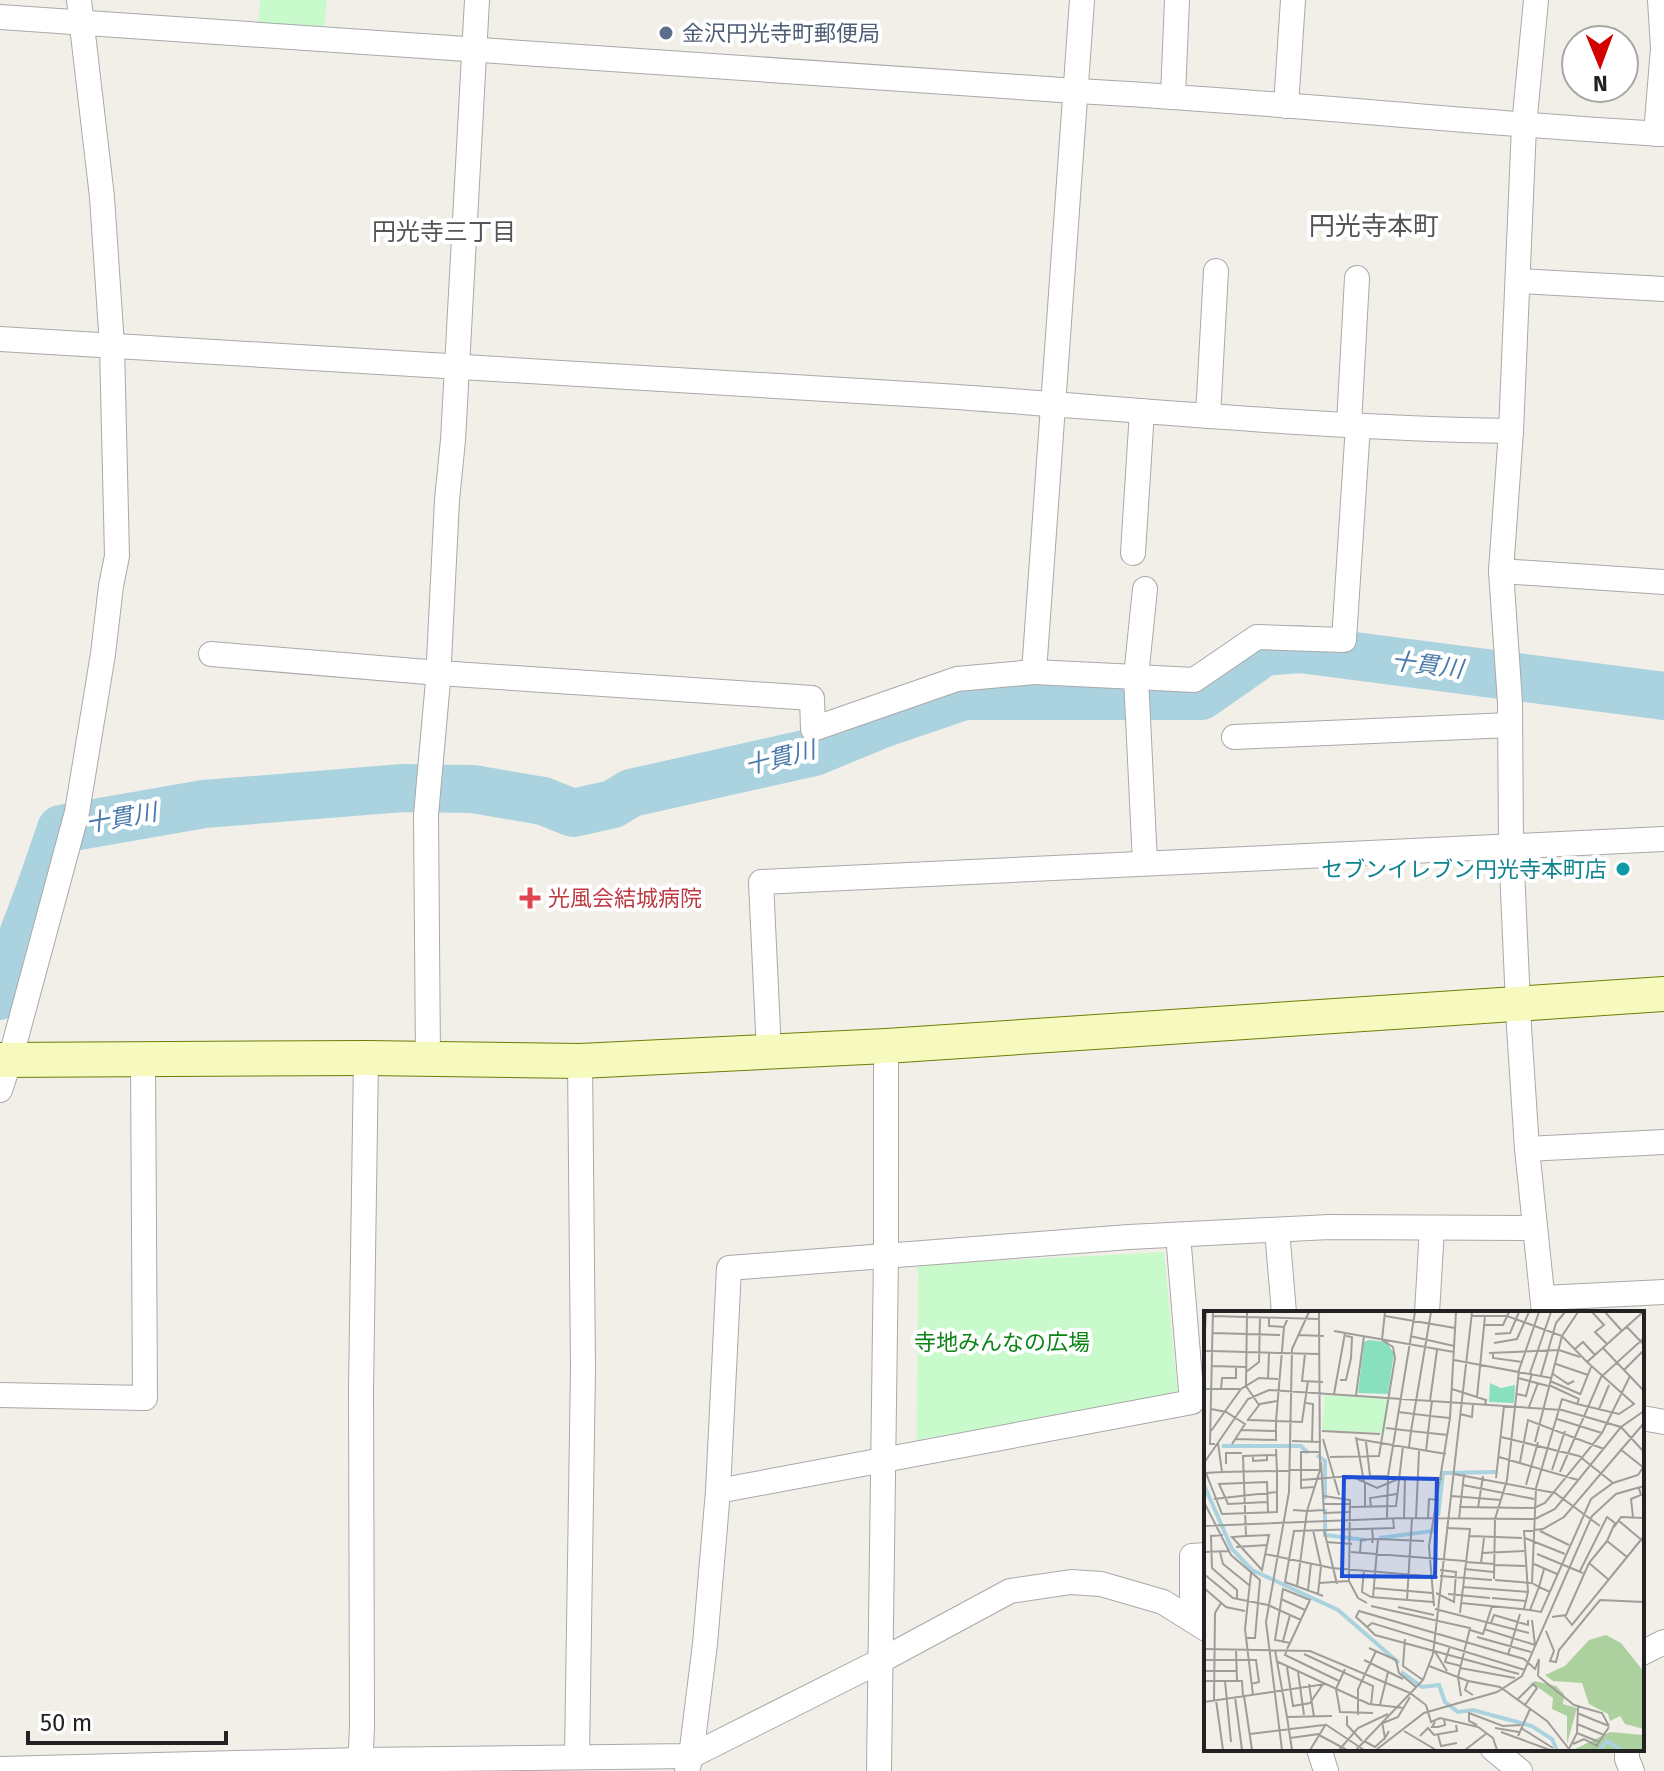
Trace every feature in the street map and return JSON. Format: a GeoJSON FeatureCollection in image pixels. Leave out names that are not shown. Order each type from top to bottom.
{"type":"FeatureCollection","features":[{"type":"Feature","properties":{"kind":"street"},"geometry":{"type":"LineString","coordinates":[[428,1060],[426,830],[439,673],[477,0]]}},
{"type":"Feature","properties":{"kind":"street"},"geometry":{"type":"LineString","coordinates":[[1034,672],[1082,0]]}},
{"type":"Feature","properties":{"kind":"street"},"geometry":{"type":"LineString","coordinates":[[1173,96],[1177,0]]}},
{"type":"Feature","properties":{"kind":"street"},"geometry":{"type":"LineString","coordinates":[[1286,106],[1293,0]]}},
{"type":"Feature","properties":{"kind":"street"},"geometry":{"type":"LineString","coordinates":[[1536,0],[1524,126],[1511,431],[1501,571],[1510,725],[1511,846],[1534,1228],[1543,1305],[1664,1292]]}},
{"type":"Feature","properties":{"kind":"street"},"geometry":{"type":"LineString","coordinates":[[0,17],[80,12],[474,48],[1173,96],[1524,126],[1660,134],[1663,48],[1660,0]]}},
{"type":"Feature","properties":{"kind":"street"},"geometry":{"type":"LineString","coordinates":[[80,12],[102,197],[112,346],[117,556],[77,812],[3,1070],[143,1060],[366,1058],[580,1061],[886,1046],[1664,994]]}},
{"type":"Feature","properties":{"kind":"street"},"geometry":{"type":"LineString","coordinates":[[1208,416],[1216,271]]}},
{"type":"Feature","properties":{"kind":"street"},"geometry":{"type":"LineString","coordinates":[[211,654],[812,698],[813,729],[957,679],[1034,672],[1137,690],[1194,680],[1257,637],[1344,640],[1357,278]]}},
{"type":"Feature","properties":{"kind":"street"},"geometry":{"type":"LineString","coordinates":[[1518,281],[1664,289]]}},
{"type":"Feature","properties":{"kind":"street"},"geometry":{"type":"LineString","coordinates":[[0,339],[457,365],[1354,425],[1511,431]]}},
{"type":"Feature","properties":{"kind":"street"},"geometry":{"type":"LineString","coordinates":[[1133,553],[1142,411]]}},
{"type":"Feature","properties":{"kind":"street"},"geometry":{"type":"LineString","coordinates":[[1501,571],[1664,582]]}},
{"type":"Feature","properties":{"kind":"street"},"geometry":{"type":"LineString","coordinates":[[1145,589],[1137,690],[1145,863]]}},
{"type":"Feature","properties":{"kind":"street"},"geometry":{"type":"LineString","coordinates":[[1234,737],[1510,725]]}},
{"type":"Feature","properties":{"kind":"street"},"geometry":{"type":"LineString","coordinates":[[769,1052],[761,882],[1664,839]]}},
{"type":"Feature","properties":{"kind":"street"},"geometry":{"type":"LineString","coordinates":[[879,1771],[886,1046]]}},
{"type":"Feature","properties":{"kind":"street"},"geometry":{"type":"LineString","coordinates":[[360,1766],[366,1058]]}},
{"type":"Feature","properties":{"kind":"street"},"geometry":{"type":"LineString","coordinates":[[0,1395],[145,1398],[143,1060]]}},
{"type":"Feature","properties":{"kind":"street"},"geometry":{"type":"LineString","coordinates":[[577,1757],[583,1368],[580,1061]]}},
{"type":"Feature","properties":{"kind":"street"},"geometry":{"type":"LineString","coordinates":[[1527,1149],[1664,1142]]}},
{"type":"Feature","properties":{"kind":"street"},"geometry":{"type":"LineString","coordinates":[[689,1763],[705,1644],[718,1491],[729,1268],[1329,1227],[1534,1228]]}},
{"type":"Feature","properties":{"kind":"street"},"geometry":{"type":"LineString","coordinates":[[1427,1311],[1432,1228]]}},
{"type":"Feature","properties":{"kind":"street"},"geometry":{"type":"LineString","coordinates":[[1277,1230],[1284,1311]]}},
{"type":"Feature","properties":{"kind":"street"},"geometry":{"type":"LineString","coordinates":[[718,1491],[1192,1402],[1196,1338],[1178,1235]]}},
{"type":"Feature","properties":{"kind":"street"},"geometry":{"type":"LineString","coordinates":[[1644,1418],[1664,1422]]}},
{"type":"Feature","properties":{"kind":"street"},"geometry":{"type":"LineString","coordinates":[[1199,1624],[1192,1556],[1204,1555]]}},
{"type":"Feature","properties":{"kind":"street"},"geometry":{"type":"LineString","coordinates":[[0,1769],[360,1766],[577,1757],[689,1763],[1010,1591],[1071,1582],[1101,1584],[1163,1602],[1199,1624]]}},
{"type":"Feature","properties":{"kind":"street"},"geometry":{"type":"LineString","coordinates":[[1644,1652],[1664,1642]]}},
{"type":"Feature","properties":{"kind":"street"},"geometry":{"type":"LineString","coordinates":[[1320,1751],[1326,1771]]}},
{"type":"Feature","properties":{"kind":"street"},"geometry":{"type":"LineString","coordinates":[[1495,1751],[1520,1771]]}},
{"type":"Feature","properties":{"kind":"street"},"geometry":{"type":"LineString","coordinates":[[1627,1751],[1632,1771]]}},
{"type":"Feature","properties":{"kind":"green space"},"geometry":{"type":"Polygon","coordinates":[[[260,0],[327,0],[324,29],[258,26],[260,0]]]}},
{"type":"Feature","properties":{"kind":"green space","name":"寺地みんなの広場"},"geometry":{"type":"Polygon","coordinates":[[[1164,1252],[1178,1395],[917,1440],[918,1265],[1164,1252]]]}},
{"type":"Feature","properties":{"kind":"waterway","name":"十貫川"},"geometry":{"type":"LineString","coordinates":[[0,996],[61,829],[204,804],[403,788],[473,789],[543,801],[573,813],[613,804],[631,793],[814,752],[882,724],[964,696],[1201,696],[1264,652],[1300,649],[1664,696]]}},
{"type":"Feature","properties":{"kind":"place","name":"金沢円光寺町郵便局"},"geometry":{"type":"Point","coordinates":[666,33]}},
{"type":"Feature","properties":{"kind":"place","name":"セブンイレブン円光寺本町店"},"geometry":{"type":"Point","coordinates":[1623,869]}},
{"type":"Feature","properties":{"kind":"place","name":"光風会結城病院"},"geometry":{"type":"Point","coordinates":[530,898]}},
{"type":"Feature","properties":{"kind":"district","name":"円光寺本町"},"geometry":{"type":"Point","coordinates":[1374,226]}},
{"type":"Feature","properties":{"kind":"district","name":"円光寺三丁目"},"geometry":{"type":"Point","coordinates":[444,232]}}]}
